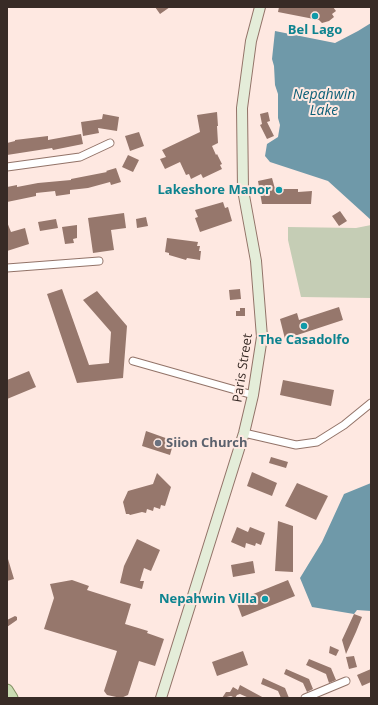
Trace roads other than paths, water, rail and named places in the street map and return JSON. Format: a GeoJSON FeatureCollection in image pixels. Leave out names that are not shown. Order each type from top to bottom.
{"type":"FeatureCollection","features":[{"type":"Feature","properties":{"kind":"main road","name":"Paris Street"},"geometry":{"type":"LineString","coordinates":[[161,698],[244,433],[253,395],[262,337],[256,261],[243,190],[242,108],[251,41],[260,7]]}},
{"type":"Feature","properties":{"kind":"main road"},"geometry":{"type":"LineString","coordinates":[[7,690],[12,698]]}},
{"type":"Feature","properties":{"kind":"street"},"geometry":{"type":"LineString","coordinates":[[7,167],[80,157],[110,143]]}},
{"type":"Feature","properties":{"kind":"street"},"geometry":{"type":"LineString","coordinates":[[7,268],[99,261]]}},
{"type":"Feature","properties":{"kind":"street"},"geometry":{"type":"LineString","coordinates":[[133,362],[253,395]]}},
{"type":"Feature","properties":{"kind":"street"},"geometry":{"type":"LineString","coordinates":[[244,433],[296,445],[317,442],[344,425],[371,403]]}},
{"type":"Feature","properties":{"kind":"street"},"geometry":{"type":"LineString","coordinates":[[305,698],[346,682]]}},
{"type":"Feature","properties":{"kind":"water","name":"Nepahwin Lake"},"geometry":{"type":"Polygon","coordinates":[[[371,23],[371,220],[328,181],[270,162],[265,156],[267,144],[278,137],[280,125],[278,118],[278,94],[275,85],[272,59],[275,31],[335,43],[371,23]]]}},
{"type":"Feature","properties":{"kind":"water"},"geometry":{"type":"Polygon","coordinates":[[[371,483],[371,611],[357,610],[354,614],[312,607],[300,578],[322,542],[344,494],[371,483]]]}},
{"type":"Feature","properties":{"kind":"place","name":"Bel Lago"},"geometry":{"type":"Point","coordinates":[315,16]}},
{"type":"Feature","properties":{"kind":"place","name":"Lakeshore Manor"},"geometry":{"type":"Point","coordinates":[279,190]}},
{"type":"Feature","properties":{"kind":"place","name":"The Casadolfo"},"geometry":{"type":"Point","coordinates":[304,326]}},
{"type":"Feature","properties":{"kind":"place","name":"Siion Church"},"geometry":{"type":"Point","coordinates":[158,443]}},
{"type":"Feature","properties":{"kind":"place","name":"Nepahwin Villa"},"geometry":{"type":"Point","coordinates":[265,599]}}]}
